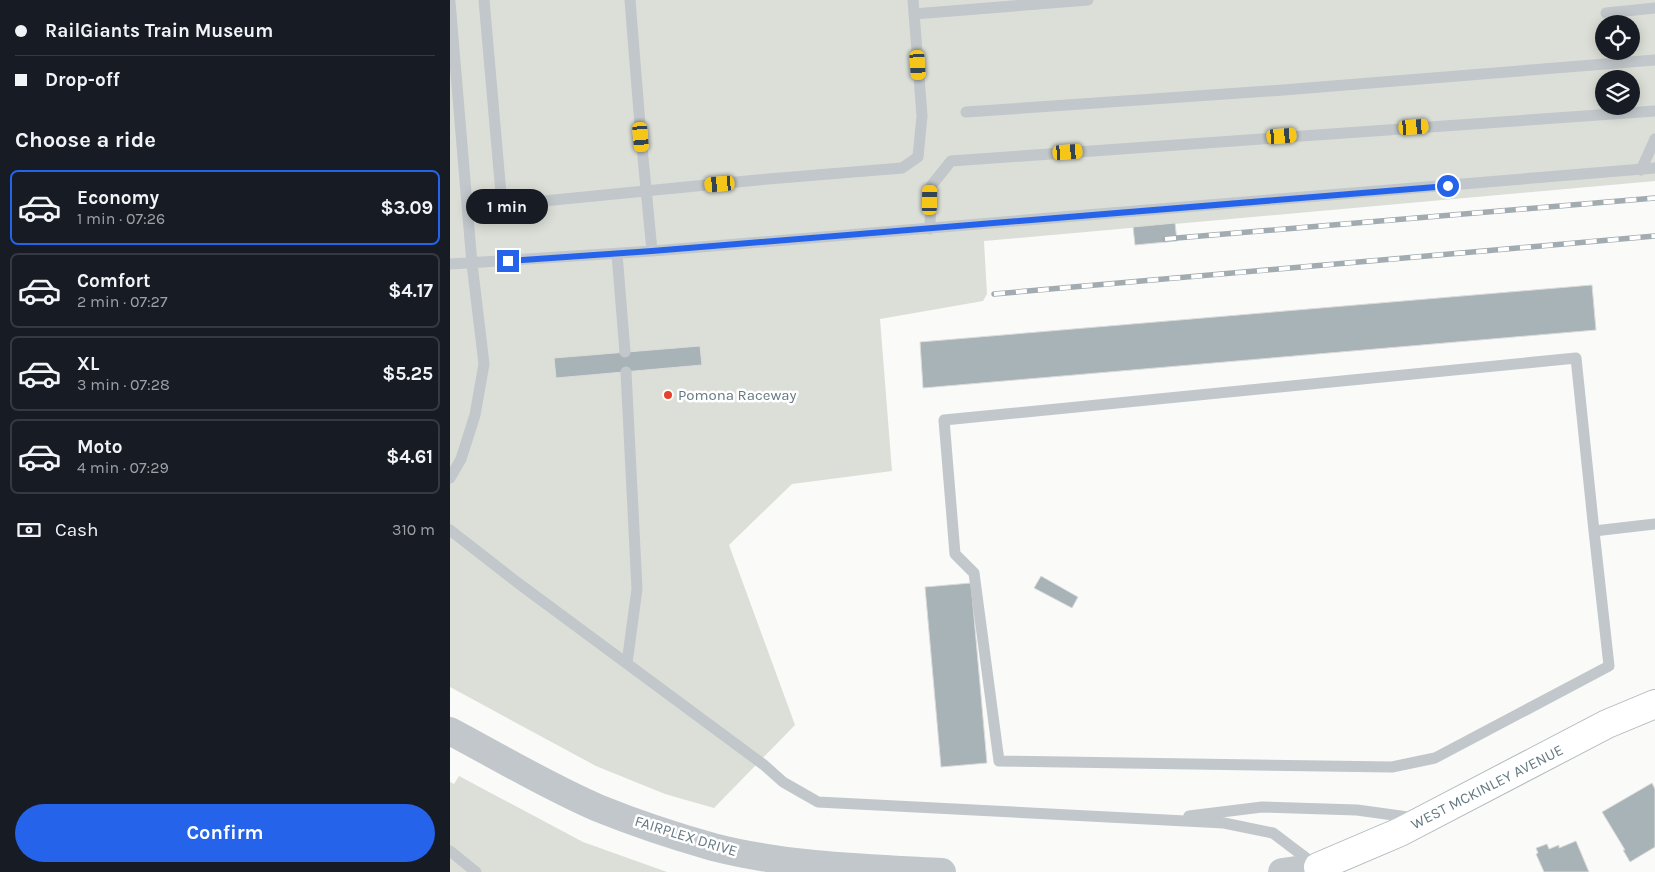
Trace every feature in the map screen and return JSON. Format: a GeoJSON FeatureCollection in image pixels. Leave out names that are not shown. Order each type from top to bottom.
{"type":"FeatureCollection","features":[{"type":"Feature","properties":{"kind":"main road","name":"WEST MCKINLEY AVENUE"},"geometry":{"type":"LineString","coordinates":[[1318,870],[1424,820],[1607,724],[1655,704]]}},
{"type":"Feature","properties":{"kind":"street","name":"FAIRPLEX DRIVE"},"geometry":{"type":"LineString","coordinates":[[450,731],[598,808],[713,847],[776,859],[835,867],[942,872]]}},
{"type":"Feature","properties":{"kind":"street"},"geometry":{"type":"LineString","coordinates":[[1282,872],[1318,870]]}},
{"type":"Feature","properties":{"kind":"lane"},"geometry":{"type":"LineString","coordinates":[[484,0],[502,205],[902,168],[918,157],[922,116],[913,0]]}},
{"type":"Feature","properties":{"kind":"lane"},"geometry":{"type":"LineString","coordinates":[[630,0],[645,191],[652,251]]}},
{"type":"Feature","properties":{"kind":"lane"},"geometry":{"type":"LineString","coordinates":[[914,14],[1088,0]]}},
{"type":"Feature","properties":{"kind":"lane"},"geometry":{"type":"LineString","coordinates":[[450,2],[472,264],[484,364],[475,415],[461,460],[450,478]]}},
{"type":"Feature","properties":{"kind":"lane"},"geometry":{"type":"LineString","coordinates":[[1606,13],[1655,8]]}},
{"type":"Feature","properties":{"kind":"lane"},"geometry":{"type":"LineString","coordinates":[[966,112],[1292,89],[1655,60]]}},
{"type":"Feature","properties":{"kind":"lane"},"geometry":{"type":"LineString","coordinates":[[930,228],[931,186],[951,160],[1655,111]]}},
{"type":"Feature","properties":{"kind":"lane"},"geometry":{"type":"LineString","coordinates":[[1641,170],[1655,138]]}},
{"type":"Feature","properties":{"kind":"lane"},"geometry":{"type":"LineString","coordinates":[[450,264],[617,254],[1655,168]]}},
{"type":"Feature","properties":{"kind":"lane"},"geometry":{"type":"LineString","coordinates":[[617,254],[625,352]]}},
{"type":"Feature","properties":{"kind":"lane"},"geometry":{"type":"LineString","coordinates":[[1576,358],[1594,531],[1609,666],[1435,758],[1392,767],[999,761],[974,573],[955,554],[944,420],[1576,358]]}},
{"type":"Feature","properties":{"kind":"lane"},"geometry":{"type":"LineString","coordinates":[[626,372],[637,589],[626,663]]}},
{"type":"Feature","properties":{"kind":"lane"},"geometry":{"type":"LineString","coordinates":[[1594,531],[1655,524]]}},
{"type":"Feature","properties":{"kind":"lane"},"geometry":{"type":"LineString","coordinates":[[450,530],[518,583],[764,764],[783,782],[818,802],[1224,823],[1273,833],[1318,870]]}},
{"type":"Feature","properties":{"kind":"lane"},"geometry":{"type":"LineString","coordinates":[[1160,820],[1262,807],[1357,810],[1424,820]]}},
{"type":"Feature","properties":{"kind":"lane"},"geometry":{"type":"LineString","coordinates":[[450,852],[476,872]]}},
{"type":"Feature","properties":{"kind":"shaded area","name":"Pomona Raceway"},"geometry":{"type":"Polygon","coordinates":[[[450,0],[1655,0],[1655,181],[984,241],[987,294],[983,301],[880,319],[892,471],[792,484],[729,545],[795,725],[714,808],[665,794],[596,766],[450,687],[450,0]]]}},
{"type":"Feature","properties":{"kind":"shaded area"},"geometry":{"type":"Polygon","coordinates":[[[459,776],[583,842],[667,872],[450,872],[450,782],[454,784],[459,776]]]}},
{"type":"Feature","properties":{"kind":"building"},"geometry":{"type":"Polygon","coordinates":[[[1175,223],[1177,241],[1135,245],[1133,227],[1175,223]]]}},
{"type":"Feature","properties":{"kind":"building"},"geometry":{"type":"Polygon","coordinates":[[[1592,285],[1596,330],[923,388],[920,342],[1592,285]]]}},
{"type":"Feature","properties":{"kind":"building"},"geometry":{"type":"Polygon","coordinates":[[[700,346],[702,365],[556,378],[554,358],[700,346]]]}},
{"type":"Feature","properties":{"kind":"building"},"geometry":{"type":"Polygon","coordinates":[[[1041,576],[1078,597],[1072,608],[1034,588],[1041,576]]]}},
{"type":"Feature","properties":{"kind":"building"},"geometry":{"type":"Polygon","coordinates":[[[971,583],[987,763],[941,767],[925,587],[971,583]]]}},
{"type":"Feature","properties":{"kind":"building"},"geometry":{"type":"Polygon","coordinates":[[[1652,783],[1655,789],[1655,847],[1630,862],[1623,850],[1625,850],[1602,812],[1652,783]]]}},
{"type":"Feature","properties":{"kind":"building"},"geometry":{"type":"Polygon","coordinates":[[[1576,841],[1589,872],[1544,872],[1536,854],[1538,853],[1536,848],[1547,844],[1549,849],[1559,845],[1559,848],[1576,841]]]}},
{"type":"Feature","properties":{"kind":"railway"},"geometry":{"type":"LineString","coordinates":[[1165,239],[1655,198]]}},
{"type":"Feature","properties":{"kind":"railway"},"geometry":{"type":"LineString","coordinates":[[994,294],[1655,236]]}},
{"type":"Feature","properties":{"kind":"place","name":"Pomona Raceway"},"geometry":{"type":"Point","coordinates":[668,395]}},
{"type":"Feature","properties":{"kind":"route"},"geometry":{"type":"LineString","coordinates":[[508,261],[1448,186]]}}]}
